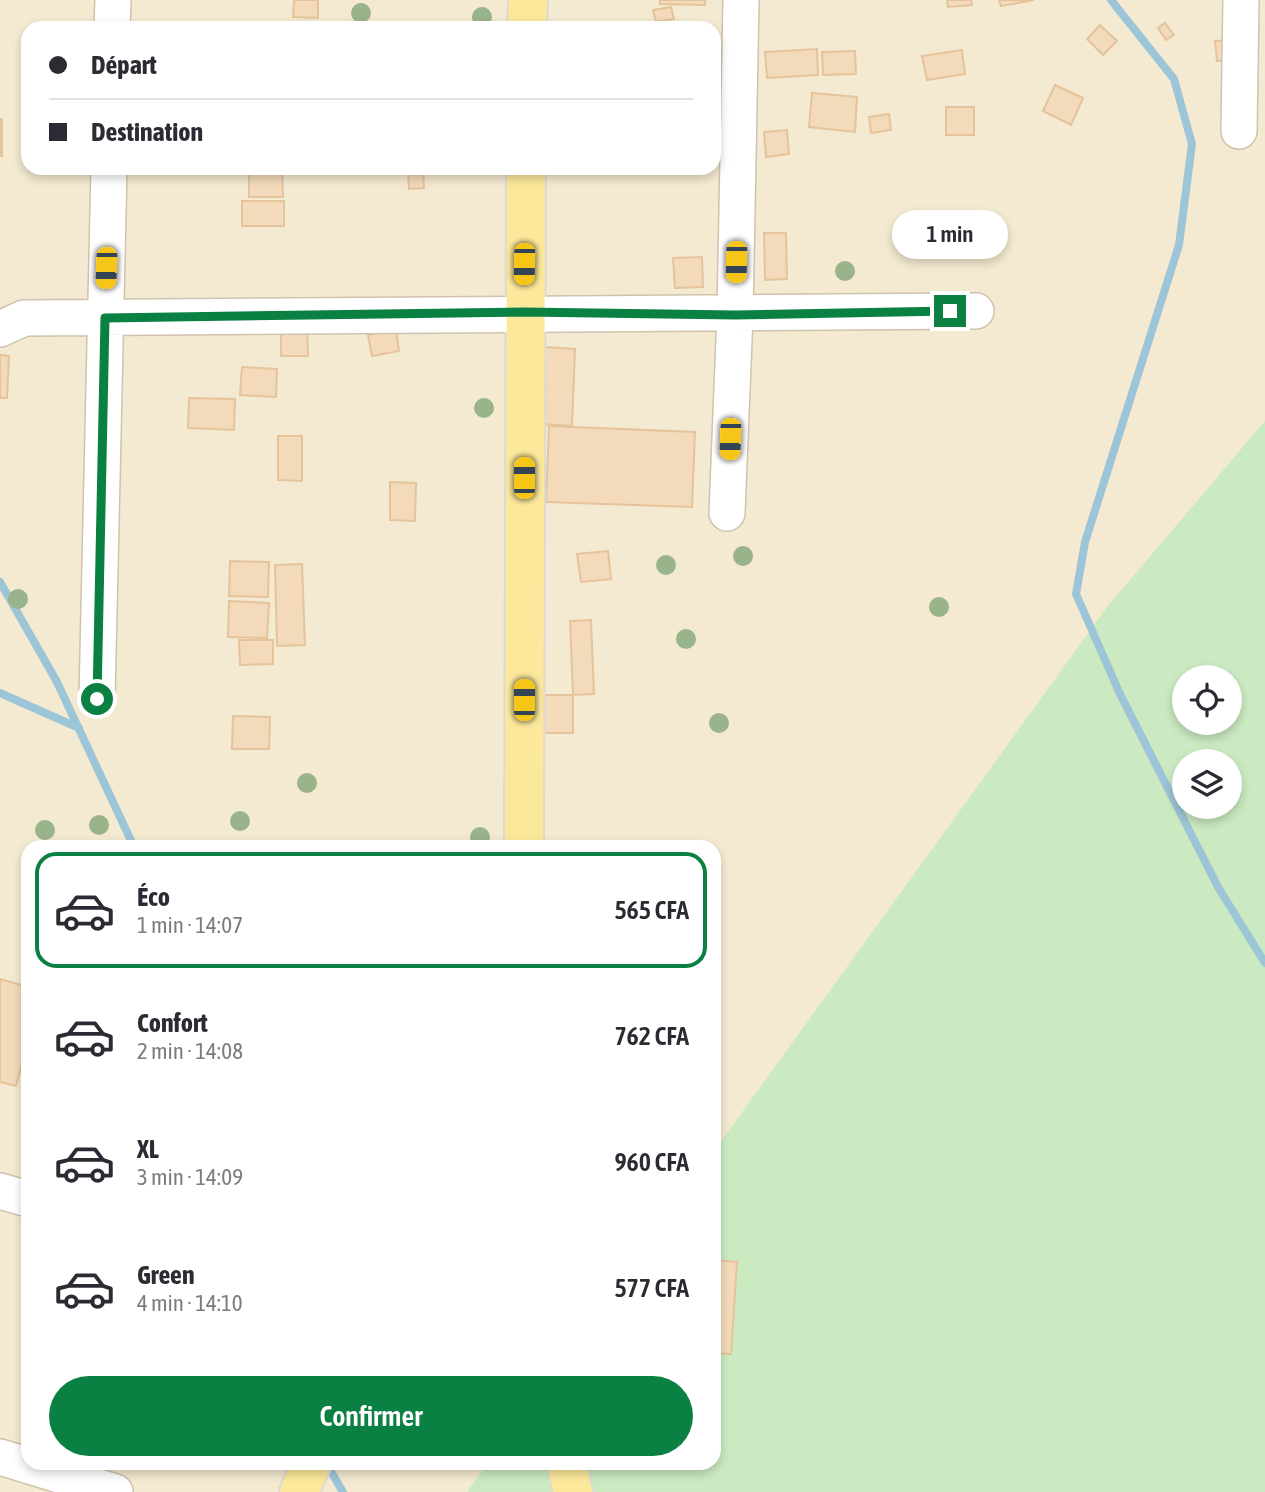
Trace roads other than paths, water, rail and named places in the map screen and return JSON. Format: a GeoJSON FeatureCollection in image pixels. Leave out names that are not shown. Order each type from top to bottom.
{"type":"FeatureCollection","features":[{"type":"Feature","properties":{"kind":"main road"},"geometry":{"type":"LineString","coordinates":[[527,21],[528,0]]}},
{"type":"Feature","properties":{"kind":"main road"},"geometry":{"type":"LineString","coordinates":[[523,840],[526,175]]}},
{"type":"Feature","properties":{"kind":"main road"},"geometry":{"type":"LineString","coordinates":[[568,1470],[573,1492]]}},
{"type":"Feature","properties":{"kind":"street"},"geometry":{"type":"LineString","coordinates":[[112,21],[113,0]]}},
{"type":"Feature","properties":{"kind":"street"},"geometry":{"type":"LineString","coordinates":[[727,513],[735,315],[741,0]]}},
{"type":"Feature","properties":{"kind":"street"},"geometry":{"type":"LineString","coordinates":[[1239,131],[1241,0]]}},
{"type":"Feature","properties":{"kind":"street"},"geometry":{"type":"LineString","coordinates":[[97,699],[109,175]]}},
{"type":"Feature","properties":{"kind":"street"},"geometry":{"type":"LineString","coordinates":[[0,329],[24,318],[524,312],[735,315],[976,311]]}},
{"type":"Feature","properties":{"kind":"street"},"geometry":{"type":"LineString","coordinates":[[0,1191],[21,1197]]}},
{"type":"Feature","properties":{"kind":"street"},"geometry":{"type":"LineString","coordinates":[[0,1457],[21,1463]]}},
{"type":"Feature","properties":{"kind":"street"},"geometry":{"type":"LineString","coordinates":[[43,1470],[115,1492]]}},
{"type":"Feature","properties":{"kind":"waterway"},"geometry":{"type":"LineString","coordinates":[[1111,0],[1174,79],[1192,144],[1179,245],[1085,542],[1076,594],[1120,694],[1218,887],[1265,963]]}},
{"type":"Feature","properties":{"kind":"waterway"},"geometry":{"type":"LineString","coordinates":[[0,582],[57,682],[131,840]]}},
{"type":"Feature","properties":{"kind":"waterway"},"geometry":{"type":"LineString","coordinates":[[0,693],[79,728]]}},
{"type":"Feature","properties":{"kind":"waterway"},"geometry":{"type":"LineString","coordinates":[[330,1470],[343,1492]]}}]}
